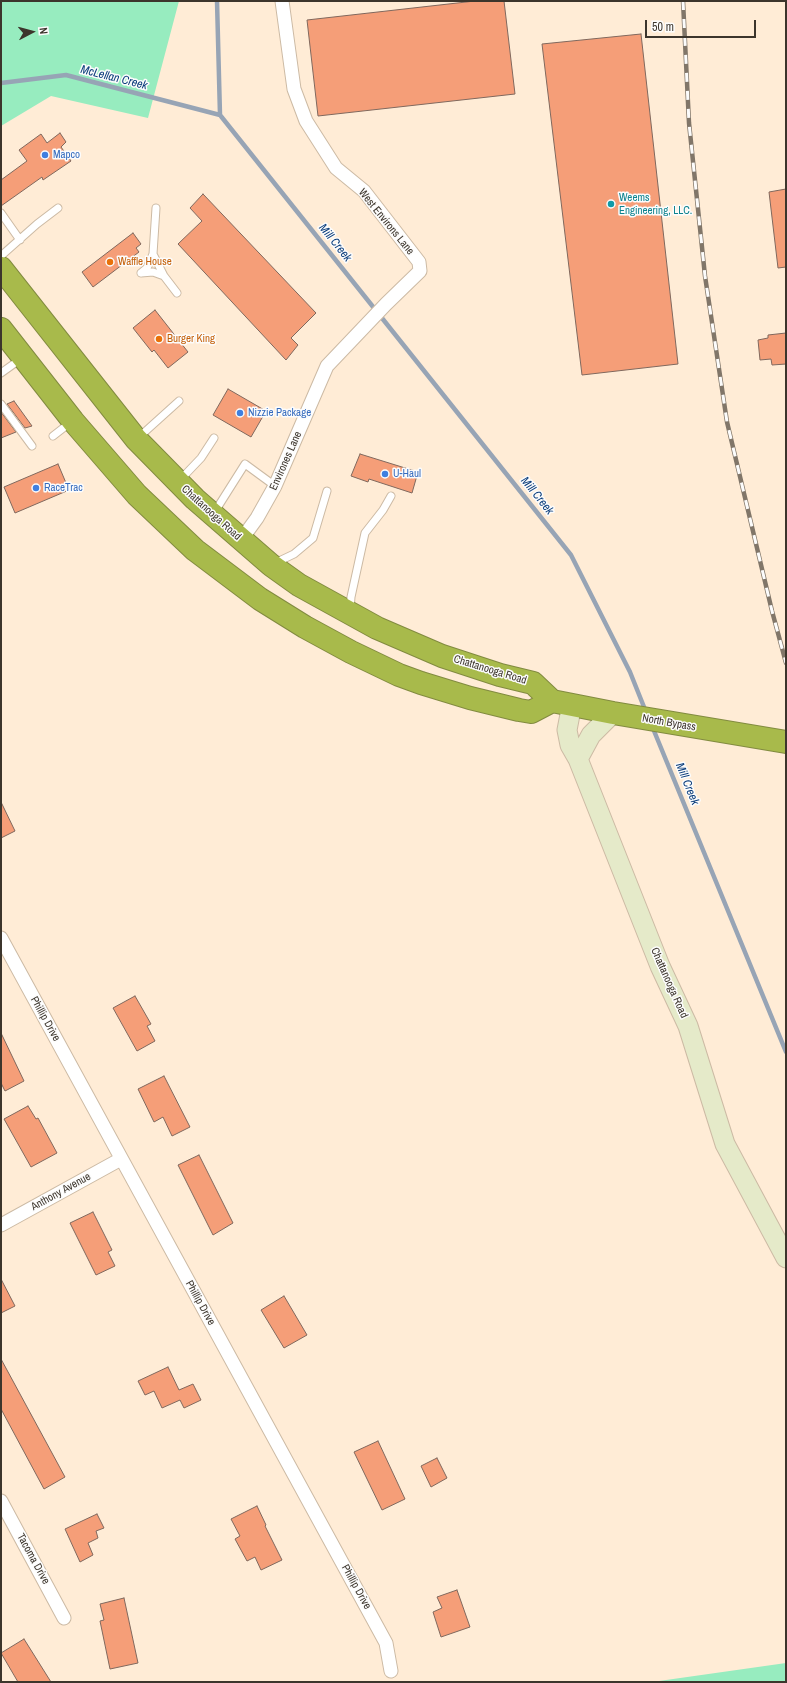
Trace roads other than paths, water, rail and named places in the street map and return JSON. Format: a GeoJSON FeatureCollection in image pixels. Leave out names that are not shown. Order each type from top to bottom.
{"type":"FeatureCollection","features":[{"type":"Feature","properties":{"kind":"highway","name":"Chattanooga Road"},"geometry":{"type":"LineString","coordinates":[[1,268],[136,439],[177,483],[271,565],[299,585],[377,628],[442,656],[500,675],[533,683],[562,702]]}},
{"type":"Feature","properties":{"kind":"highway"},"geometry":{"type":"LineString","coordinates":[[1,329],[73,421],[118,475],[175,532],[237,583],[260,599],[304,627],[376,665],[399,675],[444,690],[494,704],[531,712],[562,702]]}},
{"type":"Feature","properties":{"kind":"highway","name":"North Bypass"},"geometry":{"type":"LineString","coordinates":[[562,702],[613,713],[786,742]]}},
{"type":"Feature","properties":{"kind":"street","name":"West Environs Lane"},"geometry":{"type":"LineString","coordinates":[[282,1],[294,89],[306,121],[336,168],[364,191],[419,262],[420,271]]}},
{"type":"Feature","properties":{"kind":"street","name":"Environes Lane"},"geometry":{"type":"LineString","coordinates":[[241,540],[257,518],[275,486],[327,366],[386,304],[420,271]]}},
{"type":"Feature","properties":{"kind":"street","name":"Chattanooga Road"},"geometry":{"type":"LineString","coordinates":[[562,702],[570,745],[578,759],[660,966],[688,1026],[724,1144],[786,1258]]}},
{"type":"Feature","properties":{"kind":"street"},"geometry":{"type":"LineString","coordinates":[[578,759],[591,735],[613,713]]}},
{"type":"Feature","properties":{"kind":"street","name":"Phillip Drive"},"geometry":{"type":"LineString","coordinates":[[1,938],[386,1643],[391,1671]]}},
{"type":"Feature","properties":{"kind":"street","name":"Anthony Avenue"},"geometry":{"type":"LineString","coordinates":[[1,1224],[121,1158]]}},
{"type":"Feature","properties":{"kind":"street","name":"Tacoma Drive"},"geometry":{"type":"LineString","coordinates":[[1,1501],[64,1618]]}},
{"type":"Feature","properties":{"kind":"lane"},"geometry":{"type":"LineString","coordinates":[[1,256],[58,208]]}},
{"type":"Feature","properties":{"kind":"lane"},"geometry":{"type":"LineString","coordinates":[[156,208],[153,254],[147,268],[141,273],[153,272],[164,276]]}},
{"type":"Feature","properties":{"kind":"lane"},"geometry":{"type":"LineString","coordinates":[[1,213],[20,240]]}},
{"type":"Feature","properties":{"kind":"lane"},"geometry":{"type":"LineString","coordinates":[[153,254],[164,276],[177,293]]}},
{"type":"Feature","properties":{"kind":"lane"},"geometry":{"type":"LineString","coordinates":[[1,373],[23,357]]}},
{"type":"Feature","properties":{"kind":"lane"},"geometry":{"type":"LineString","coordinates":[[136,439],[179,401]]}},
{"type":"Feature","properties":{"kind":"lane"},"geometry":{"type":"LineString","coordinates":[[1,404],[32,446]]}},
{"type":"Feature","properties":{"kind":"lane"},"geometry":{"type":"LineString","coordinates":[[53,436],[73,421]]}},
{"type":"Feature","properties":{"kind":"lane"},"geometry":{"type":"LineString","coordinates":[[177,483],[201,458],[214,438]]}},
{"type":"Feature","properties":{"kind":"lane"},"geometry":{"type":"LineString","coordinates":[[213,515],[245,464],[275,486]]}},
{"type":"Feature","properties":{"kind":"lane"},"geometry":{"type":"LineString","coordinates":[[271,565],[294,554],[312,538],[328,491]]}},
{"type":"Feature","properties":{"kind":"lane"},"geometry":{"type":"LineString","coordinates":[[350,614],[350,597],[365,533],[383,510],[391,496]]}},
{"type":"Feature","properties":{"kind":"waterway","name":"Mill Creek"},"geometry":{"type":"LineString","coordinates":[[217,1],[220,115],[571,555],[630,672],[646,712]]}},
{"type":"Feature","properties":{"kind":"waterway","name":"McLellan Creek"},"geometry":{"type":"LineString","coordinates":[[1,83],[66,75],[220,115]]}},
{"type":"Feature","properties":{"kind":"waterway","name":"Mill Creek"},"geometry":{"type":"LineString","coordinates":[[652,726],[786,1052]]}},
{"type":"Feature","properties":{"kind":"railway"},"geometry":{"type":"LineString","coordinates":[[683,1],[689,123],[705,276],[727,422],[772,611],[786,663]]}},
{"type":"Feature","properties":{"kind":"place","name":"Mapco"},"geometry":{"type":"Point","coordinates":[45,155]}},
{"type":"Feature","properties":{"kind":"place","name":"Weems Engineering, LLC."},"geometry":{"type":"Point","coordinates":[611,204]}},
{"type":"Feature","properties":{"kind":"place","name":"Waffle House"},"geometry":{"type":"Point","coordinates":[110,262]}},
{"type":"Feature","properties":{"kind":"place","name":"Burger King"},"geometry":{"type":"Point","coordinates":[159,339]}},
{"type":"Feature","properties":{"kind":"place","name":"Nizzie Package"},"geometry":{"type":"Point","coordinates":[240,413]}},
{"type":"Feature","properties":{"kind":"place","name":"U-Haul"},"geometry":{"type":"Point","coordinates":[385,474]}},
{"type":"Feature","properties":{"kind":"place","name":"RaceTrac"},"geometry":{"type":"Point","coordinates":[36,488]}}]}
